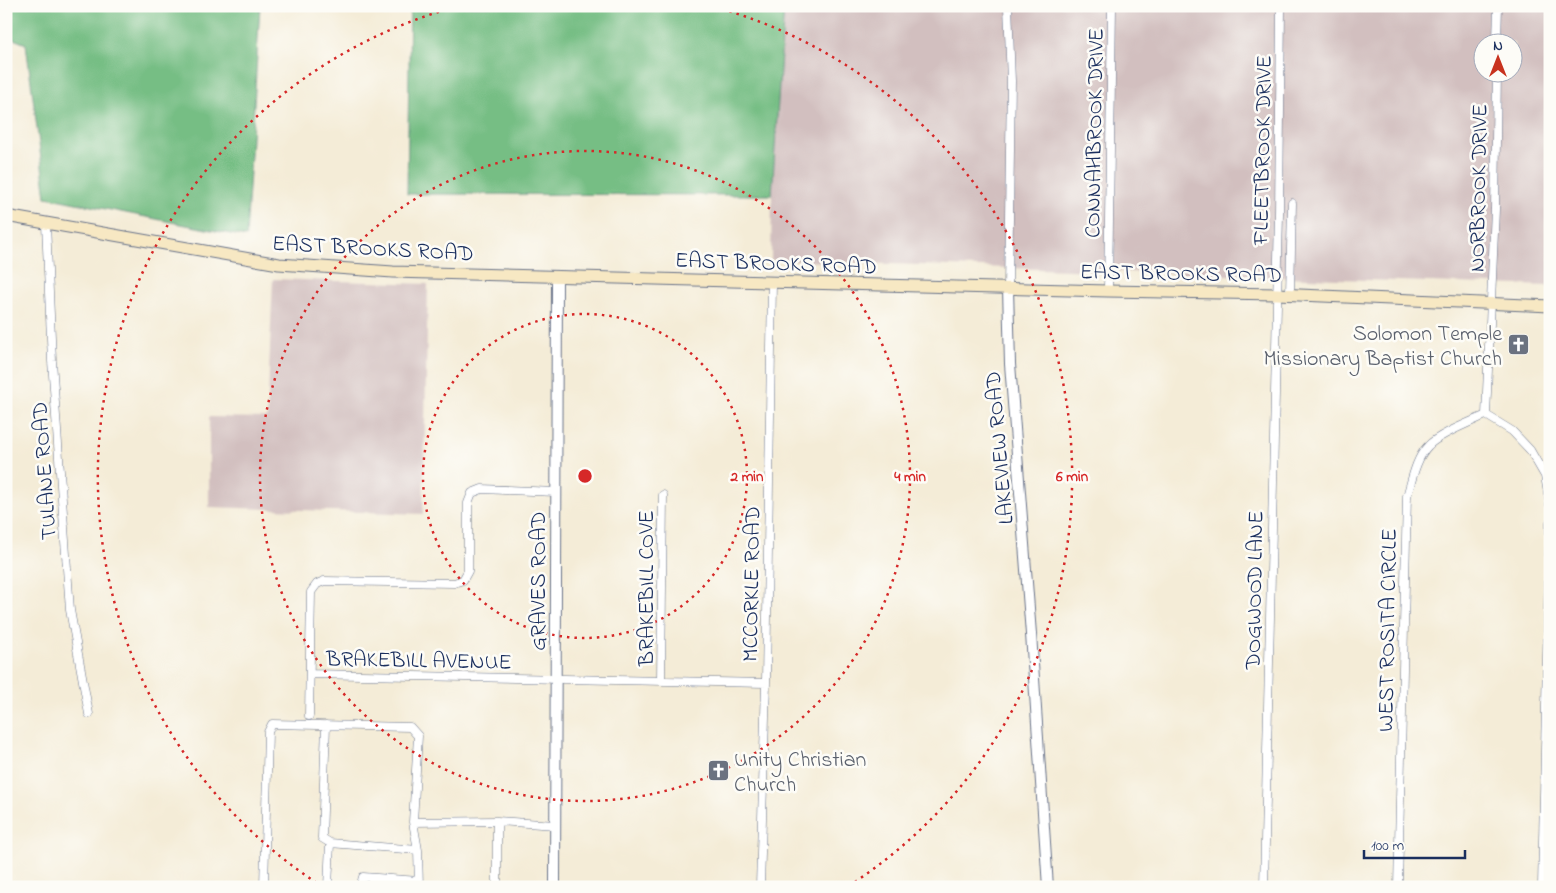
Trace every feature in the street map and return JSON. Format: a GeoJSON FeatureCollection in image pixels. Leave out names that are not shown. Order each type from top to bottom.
{"type":"FeatureCollection","features":[{"type":"Feature","properties":{"kind":"main road","name":"EAST BROOKS ROAD"},"geometry":{"type":"LineString","coordinates":[[6,216],[279,264],[393,272],[1277,294],[1550,306]]}},
{"type":"Feature","properties":{"kind":"street","name":"LAKEVIEW ROAD"},"geometry":{"type":"LineString","coordinates":[[1008,6],[1011,81],[1008,288],[1010,364],[1048,887]]}},
{"type":"Feature","properties":{"kind":"street","name":"CONNAHBROOK DRIVE"},"geometry":{"type":"LineString","coordinates":[[1108,291],[1112,6]]}},
{"type":"Feature","properties":{"kind":"street","name":"FLEETBROOK DRIVE"},"geometry":{"type":"LineString","coordinates":[[1277,294],[1281,6]]}},
{"type":"Feature","properties":{"kind":"street"},"geometry":{"type":"LineString","coordinates":[[1497,32],[1498,6]]}},
{"type":"Feature","properties":{"kind":"street","name":"NORBROOK DRIVE"},"geometry":{"type":"LineString","coordinates":[[1486,414],[1495,209],[1497,82]]}},
{"type":"Feature","properties":{"kind":"street"},"geometry":{"type":"LineString","coordinates":[[1290,295],[1292,203]]}},
{"type":"Feature","properties":{"kind":"street","name":"TULANE ROAD"},"geometry":{"type":"LineString","coordinates":[[46,224],[52,361],[70,610],[89,714]]}},
{"type":"Feature","properties":{"kind":"street"},"geometry":{"type":"LineString","coordinates":[[1277,270],[1291,270]]}},
{"type":"Feature","properties":{"kind":"street","name":"GRAVES ROAD"},"geometry":{"type":"LineString","coordinates":[[555,887],[557,276]]}},
{"type":"Feature","properties":{"kind":"street","name":"MCCORKLE ROAD"},"geometry":{"type":"LineString","coordinates":[[760,887],[766,683],[772,282]]}},
{"type":"Feature","properties":{"kind":"street","name":"DOGWOOD LANE"},"geometry":{"type":"LineString","coordinates":[[1264,887],[1277,294]]}},
{"type":"Feature","properties":{"kind":"street"},"geometry":{"type":"LineString","coordinates":[[1486,414],[1512,430],[1530,450],[1545,476],[1550,505]]}},
{"type":"Feature","properties":{"kind":"street","name":"WEST ROSITA CIRCLE"},"geometry":{"type":"LineString","coordinates":[[1398,887],[1407,496],[1418,462],[1428,446],[1445,434],[1486,414]]}},
{"type":"Feature","properties":{"kind":"street"},"geometry":{"type":"LineString","coordinates":[[309,716],[311,592],[317,584],[324,581],[454,583],[463,580],[468,571],[468,503],[472,493],[482,489],[556,492]]}},
{"type":"Feature","properties":{"kind":"street","name":"BRAKEBILL COVE"},"geometry":{"type":"LineString","coordinates":[[662,681],[663,496]]}},
{"type":"Feature","properties":{"kind":"street"},"geometry":{"type":"LineString","coordinates":[[1542,887],[1550,522]]}},
{"type":"Feature","properties":{"kind":"street","name":"BRAKEBILL AVENUE"},"geometry":{"type":"LineString","coordinates":[[310,674],[766,683]]}},
{"type":"Feature","properties":{"kind":"street"},"geometry":{"type":"LineString","coordinates":[[264,887],[268,732],[272,724],[410,727],[418,736],[413,822],[418,850],[419,884],[363,877],[360,887]]}},
{"type":"Feature","properties":{"kind":"street"},"geometry":{"type":"LineString","coordinates":[[326,725],[322,838],[330,843],[418,850]]}},
{"type":"Feature","properties":{"kind":"street"},"geometry":{"type":"LineString","coordinates":[[497,821],[497,887]]}},
{"type":"Feature","properties":{"kind":"street"},"geometry":{"type":"LineString","coordinates":[[413,822],[497,821],[555,825]]}},
{"type":"Feature","properties":{"kind":"street"},"geometry":{"type":"LineString","coordinates":[[328,887],[330,843]]}},
{"type":"Feature","properties":{"kind":"shaded area"},"geometry":{"type":"Polygon","coordinates":[[[784,6],[1550,6],[1550,286],[771,260],[772,195],[784,6]]]}},
{"type":"Feature","properties":{"kind":"shaded area"},"geometry":{"type":"Polygon","coordinates":[[[273,279],[428,284],[423,514],[209,507],[209,417],[267,418],[273,279]]]}},
{"type":"Feature","properties":{"kind":"green space"},"geometry":{"type":"Polygon","coordinates":[[[6,6],[260,6],[246,237],[46,197],[26,44],[6,36],[6,6]]]}},
{"type":"Feature","properties":{"kind":"green space"},"geometry":{"type":"Polygon","coordinates":[[[410,6],[784,6],[772,195],[407,194],[410,6]]]}},
{"type":"Feature","properties":{"kind":"place","name":"Solomon Temple Missionary Baptist Church"},"geometry":{"type":"Point","coordinates":[1518,345]}},
{"type":"Feature","properties":{"kind":"place","name":"Unity Christian Church"},"geometry":{"type":"Point","coordinates":[718,771]}}]}
